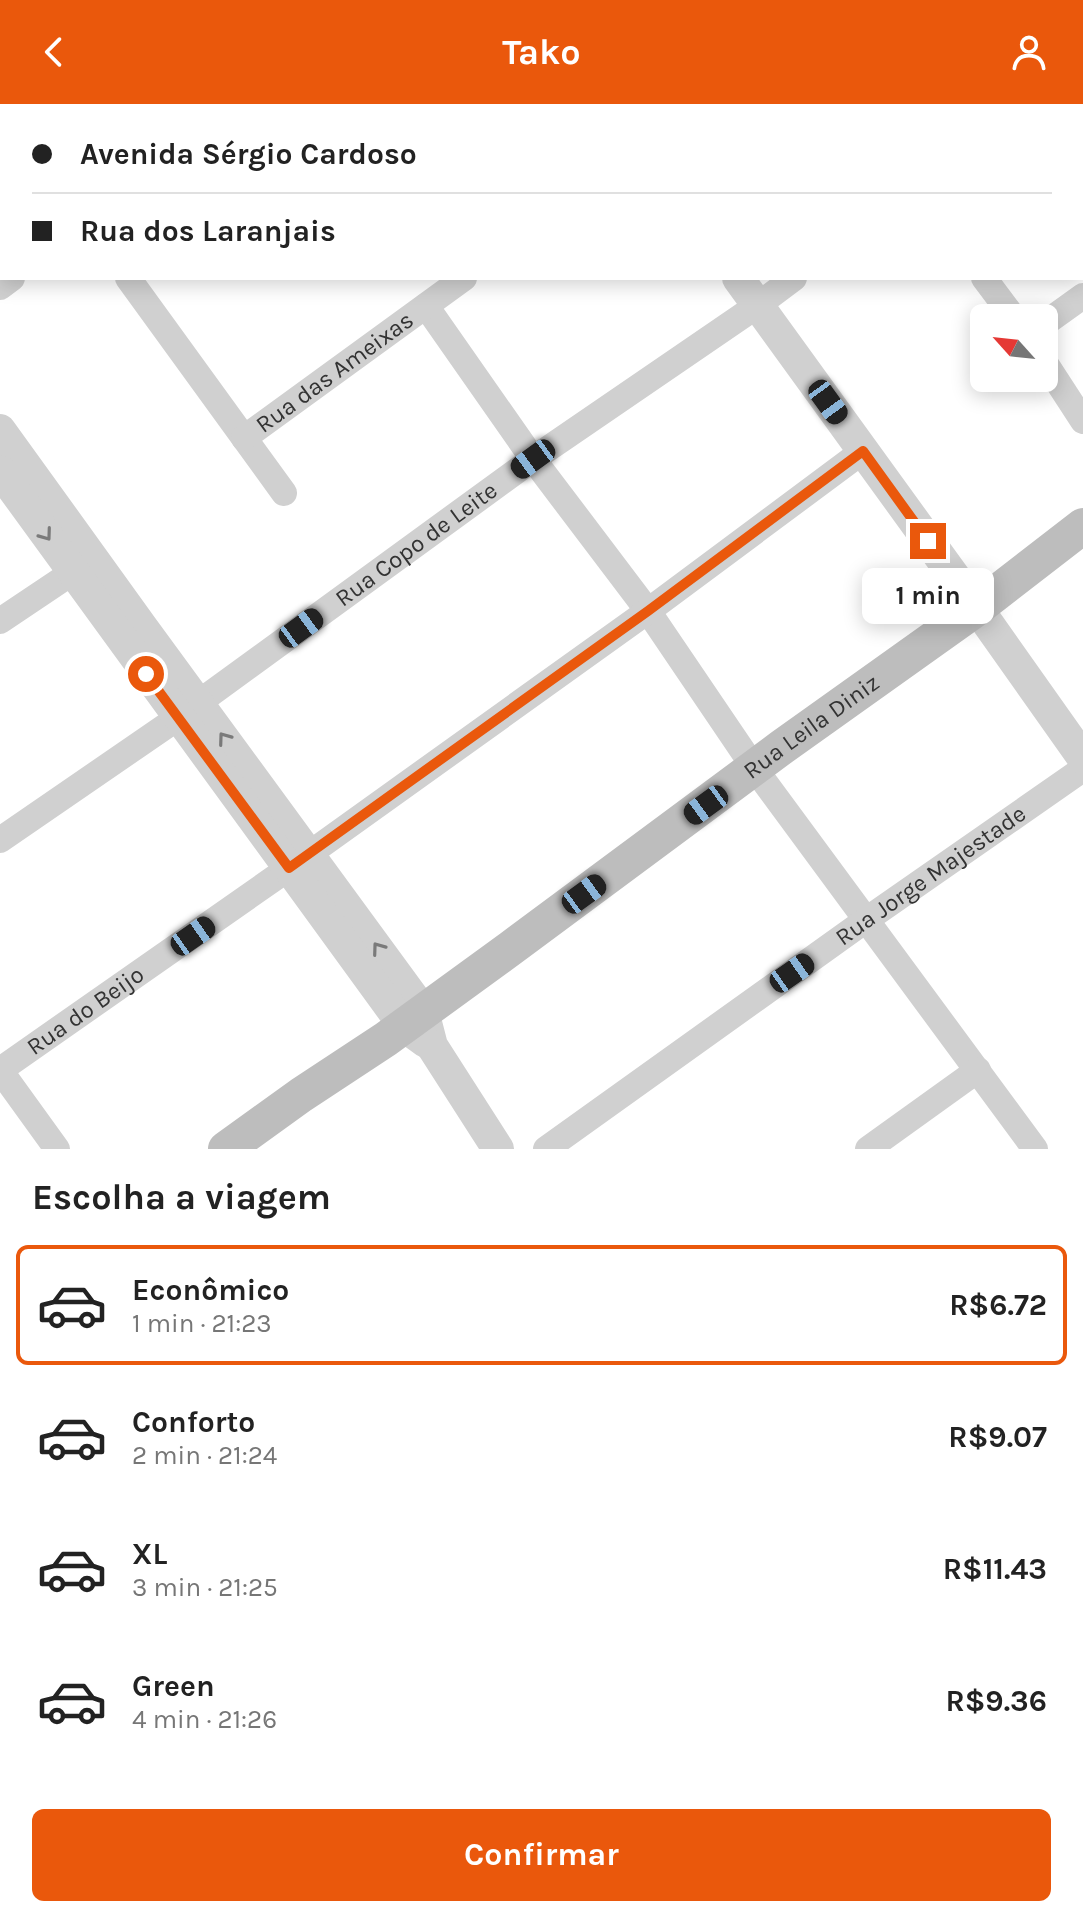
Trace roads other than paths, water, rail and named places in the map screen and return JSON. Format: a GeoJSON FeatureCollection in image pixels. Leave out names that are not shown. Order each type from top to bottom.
{"type":"FeatureCollection","features":[{"type":"Feature","properties":{"kind":"main road","name":"Rua Leila Diniz"},"geometry":{"type":"LineString","coordinates":[[226,1149],[420,1028],[782,747],[977,608],[1083,526]]}},
{"type":"Feature","properties":{"kind":"street"},"geometry":{"type":"LineString","coordinates":[[129,280],[284,493]]}},
{"type":"Feature","properties":{"kind":"street","name":"Rua das Ameixas"},"geometry":{"type":"LineString","coordinates":[[244,438],[461,280]]}},
{"type":"Feature","properties":{"kind":"street"},"geometry":{"type":"LineString","coordinates":[[739,280],[1083,758]]}},
{"type":"Feature","properties":{"kind":"street","name":"Rua Copo de Leite"},"geometry":{"type":"LineString","coordinates":[[0,840],[189,710],[533,459],[791,280]]}},
{"type":"Feature","properties":{"kind":"street"},"geometry":{"type":"LineString","coordinates":[[986,280],[1004,304]]}},
{"type":"Feature","properties":{"kind":"street"},"geometry":{"type":"LineString","coordinates":[[1058,314],[1083,296]]}},
{"type":"Feature","properties":{"kind":"street"},"geometry":{"type":"LineString","coordinates":[[426,306],[533,459],[648,611],[755,769],[1035,1149]]}},
{"type":"Feature","properties":{"kind":"street"},"geometry":{"type":"LineString","coordinates":[[1058,383],[1083,421]]}},
{"type":"Feature","properties":{"kind":"street"},"geometry":{"type":"LineString","coordinates":[[0,430],[83,565],[420,1028],[498,1149]]}},
{"type":"Feature","properties":{"kind":"street","name":"Rua do Beijo"},"geometry":{"type":"LineString","coordinates":[[0,1070],[648,611],[863,451]]}},
{"type":"Feature","properties":{"kind":"street"},"geometry":{"type":"LineString","coordinates":[[0,471],[83,565]]}},
{"type":"Feature","properties":{"kind":"street"},"geometry":{"type":"LineString","coordinates":[[0,621],[83,565]]}},
{"type":"Feature","properties":{"kind":"street","name":"Rua Jorge Majestade"},"geometry":{"type":"LineString","coordinates":[[546,1149],[1083,769]]}},
{"type":"Feature","properties":{"kind":"street"},"geometry":{"type":"LineString","coordinates":[[0,1070],[57,1149]]}},
{"type":"Feature","properties":{"kind":"street"},"geometry":{"type":"LineString","coordinates":[[868,1149],[978,1070]]}}]}
